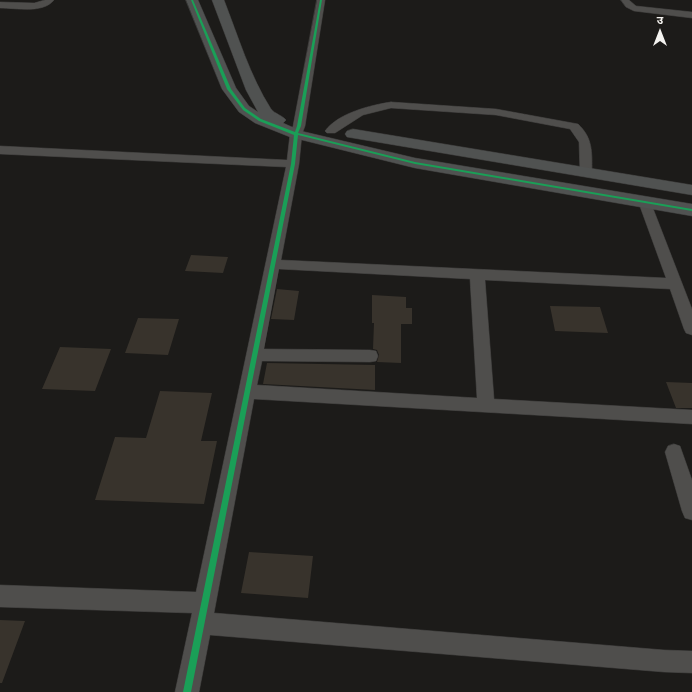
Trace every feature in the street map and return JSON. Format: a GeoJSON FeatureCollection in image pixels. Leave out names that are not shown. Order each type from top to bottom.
{"type":"FeatureCollection","features":[{"type":"Feature","properties":{"kind":"street"},"geometry":{"type":"LineString","coordinates":[[0,5],[40,5],[48,3],[50,0]]}},
{"type":"Feature","properties":{"kind":"street"},"geometry":{"type":"LineString","coordinates":[[192,0],[229,89],[244,109],[260,120],[415,162],[644,201],[691,212]]}},
{"type":"Feature","properties":{"kind":"street"},"geometry":{"type":"LineString","coordinates":[[218,0],[253,90],[267,114],[298,130],[331,131],[692,190]]}},
{"type":"Feature","properties":{"kind":"street"},"geometry":{"type":"LineString","coordinates":[[187,692],[293,164],[321,0]]}},
{"type":"Feature","properties":{"kind":"street"},"geometry":{"type":"LineString","coordinates":[[626,0],[629,5],[634,8],[692,15]]}},
{"type":"Feature","properties":{"kind":"street"},"geometry":{"type":"LineString","coordinates":[[331,131],[356,114],[391,105],[496,112],[574,126],[582,133],[586,142],[586,172]]}},
{"type":"Feature","properties":{"kind":"street"},"geometry":{"type":"LineString","coordinates":[[0,150],[293,164]]}},
{"type":"Feature","properties":{"kind":"street"},"geometry":{"type":"LineString","coordinates":[[644,201],[692,329]]}},
{"type":"Feature","properties":{"kind":"street"},"geometry":{"type":"LineString","coordinates":[[272,264],[675,284]]}},
{"type":"Feature","properties":{"kind":"street"},"geometry":{"type":"LineString","coordinates":[[477,274],[486,405]]}},
{"type":"Feature","properties":{"kind":"street"},"geometry":{"type":"LineString","coordinates":[[254,355],[370,356]]}},
{"type":"Feature","properties":{"kind":"street"},"geometry":{"type":"LineString","coordinates":[[248,392],[692,416]]}},
{"type":"Feature","properties":{"kind":"street"},"geometry":{"type":"LineString","coordinates":[[674,452],[692,511]]}},
{"type":"Feature","properties":{"kind":"street"},"geometry":{"type":"LineString","coordinates":[[0,596],[203,613],[664,662],[692,662]]}},
{"type":"Feature","properties":{"kind":"building"},"geometry":{"type":"Polygon","coordinates":[[[191,255],[228,257],[223,273],[185,271],[191,255]]]}},
{"type":"Feature","properties":{"kind":"building"},"geometry":{"type":"Polygon","coordinates":[[[277,289],[299,291],[294,320],[271,319],[277,289]]]}},
{"type":"Feature","properties":{"kind":"building"},"geometry":{"type":"Polygon","coordinates":[[[372,295],[406,297],[406,308],[412,308],[412,324],[401,324],[401,363],[377,362],[379,355],[377,350],[373,349],[374,323],[372,323],[372,295]]]}},
{"type":"Feature","properties":{"kind":"building"},"geometry":{"type":"Polygon","coordinates":[[[550,306],[600,307],[608,333],[555,331],[550,306]]]}},
{"type":"Feature","properties":{"kind":"building"},"geometry":{"type":"Polygon","coordinates":[[[138,318],[179,319],[168,355],[125,353],[138,318]]]}},
{"type":"Feature","properties":{"kind":"building"},"geometry":{"type":"Polygon","coordinates":[[[60,347],[111,349],[95,391],[42,389],[60,347]]]}},
{"type":"Feature","properties":{"kind":"building"},"geometry":{"type":"Polygon","coordinates":[[[267,363],[375,365],[375,390],[263,384],[267,363]]]}},
{"type":"Feature","properties":{"kind":"building"},"geometry":{"type":"Polygon","coordinates":[[[666,382],[692,383],[692,408],[676,408],[666,382]]]}},
{"type":"Feature","properties":{"kind":"building"},"geometry":{"type":"Polygon","coordinates":[[[160,391],[212,393],[201,441],[217,441],[204,504],[95,500],[115,437],[146,438],[160,391]]]}},
{"type":"Feature","properties":{"kind":"building"},"geometry":{"type":"Polygon","coordinates":[[[249,552],[313,556],[308,598],[241,593],[249,552]]]}},
{"type":"Feature","properties":{"kind":"building"},"geometry":{"type":"Polygon","coordinates":[[[0,620],[25,621],[2,683],[0,683],[0,620]]]}},
{"type":"Feature","properties":{"kind":"cycle path"},"geometry":{"type":"LineString","coordinates":[[192,0],[229,89],[244,109],[260,120],[296,134],[415,163],[692,210]]}},
{"type":"Feature","properties":{"kind":"cycle path"},"geometry":{"type":"LineString","coordinates":[[187,692],[293,164],[296,134],[299,126],[321,0]]}}]}
